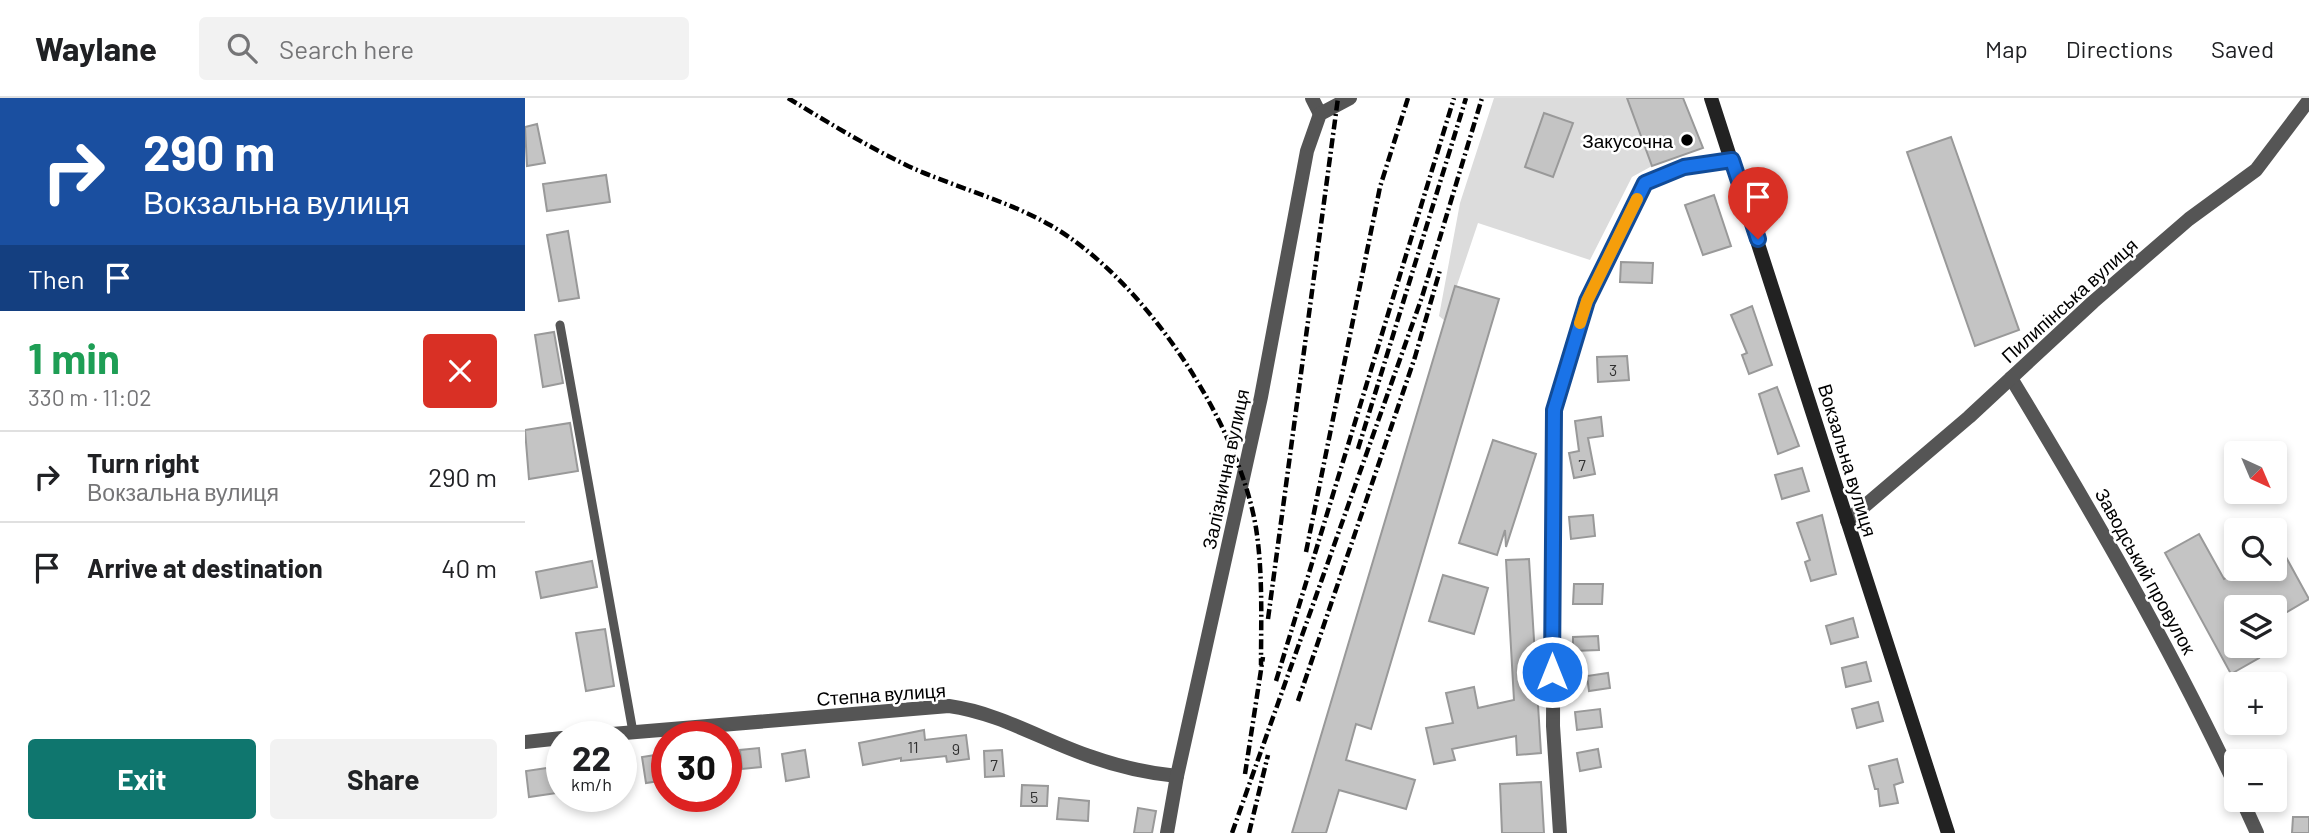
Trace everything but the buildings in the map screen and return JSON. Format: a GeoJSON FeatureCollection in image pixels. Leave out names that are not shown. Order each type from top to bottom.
{"type":"FeatureCollection","features":[{"type":"Feature","properties":{"kind":"main road","name":"Вокзальна вулиця"},"geometry":{"type":"LineString","coordinates":[[1711,98],[1948,833]]}},
{"type":"Feature","properties":{"kind":"street"},"geometry":{"type":"LineString","coordinates":[[1313,98],[1320,114],[1350,98]]}},
{"type":"Feature","properties":{"kind":"street","name":"Пилипінська вулиця"},"geometry":{"type":"LineString","coordinates":[[1847,522],[2189,219],[2256,170],[2309,100]]}},
{"type":"Feature","properties":{"kind":"street","name":"Залізнична вулиця"},"geometry":{"type":"LineString","coordinates":[[1167,833],[1177,776],[1261,397],[1307,151],[1320,114]]}},
{"type":"Feature","properties":{"kind":"street"},"geometry":{"type":"LineString","coordinates":[[1560,833],[1553,726],[1554,410],[1587,301],[1645,183],[1684,167],[1732,160]]}},
{"type":"Feature","properties":{"kind":"street","name":"Заводський провулок"},"geometry":{"type":"LineString","coordinates":[[2011,378],[2112,547],[2180,671],[2224,762]]}},
{"type":"Feature","properties":{"kind":"street","name":"Степна вулиця"},"geometry":{"type":"LineString","coordinates":[[637,732],[949,706],[983,712],[1091,757],[1147,773],[1177,776]]}},
{"type":"Feature","properties":{"kind":"street"},"geometry":{"type":"LineString","coordinates":[[525,742],[546,740]]}},
{"type":"Feature","properties":{"kind":"street"},"geometry":{"type":"LineString","coordinates":[[2247,812],[2257,833]]}},
{"type":"Feature","properties":{"kind":"lane"},"geometry":{"type":"LineString","coordinates":[[560,325],[631,721]]}},
{"type":"Feature","properties":{"kind":"shaded area"},"geometry":{"type":"Polygon","coordinates":[[[1494,98],[1627,98],[1652,166],[1632,177],[1590,260],[1478,223],[1445,321],[1439,316],[1460,203],[1494,98]]]}},
{"type":"Feature","properties":{"kind":"railway"},"geometry":{"type":"LineString","coordinates":[[788,98],[847,134],[908,166],[1016,208],[1050,225],[1085,249],[1119,280],[1152,316],[1208,399],[1246,486],[1256,528],[1260,562],[1261,665]]}},
{"type":"Feature","properties":{"kind":"railway"},"geometry":{"type":"LineString","coordinates":[[1268,619],[1338,98]]}},
{"type":"Feature","properties":{"kind":"railway"},"geometry":{"type":"LineString","coordinates":[[1306,552],[1380,187],[1408,98]]}},
{"type":"Feature","properties":{"kind":"railway"},"geometry":{"type":"LineString","coordinates":[[1276,681],[1454,98]]}},
{"type":"Feature","properties":{"kind":"railway"},"geometry":{"type":"LineString","coordinates":[[1358,449],[1466,98]]}},
{"type":"Feature","properties":{"kind":"railway"},"geometry":{"type":"LineString","coordinates":[[1232,833],[1422,297],[1482,98]]}},
{"type":"Feature","properties":{"kind":"railway"},"geometry":{"type":"LineString","coordinates":[[1298,701],[1415,357],[1440,270]]}},
{"type":"Feature","properties":{"kind":"railway"},"geometry":{"type":"LineString","coordinates":[[1245,774],[1263,657]]}},
{"type":"Feature","properties":{"kind":"railway"},"geometry":{"type":"LineString","coordinates":[[1249,833],[1268,755]]}},
{"type":"Feature","properties":{"kind":"slow traffic"},"geometry":{"type":"LineString","coordinates":[[1580,323],[1587,301],[1637,199]]}},
{"type":"Feature","properties":{"kind":"place","name":"Закусочна"},"geometry":{"type":"Point","coordinates":[1687,140]}},
{"type":"Feature","properties":{"kind":"route"},"geometry":{"type":"LineString","coordinates":[[1552,672],[1554,410],[1587,301],[1645,183],[1684,167],[1732,160],[1758,239]]}}]}
